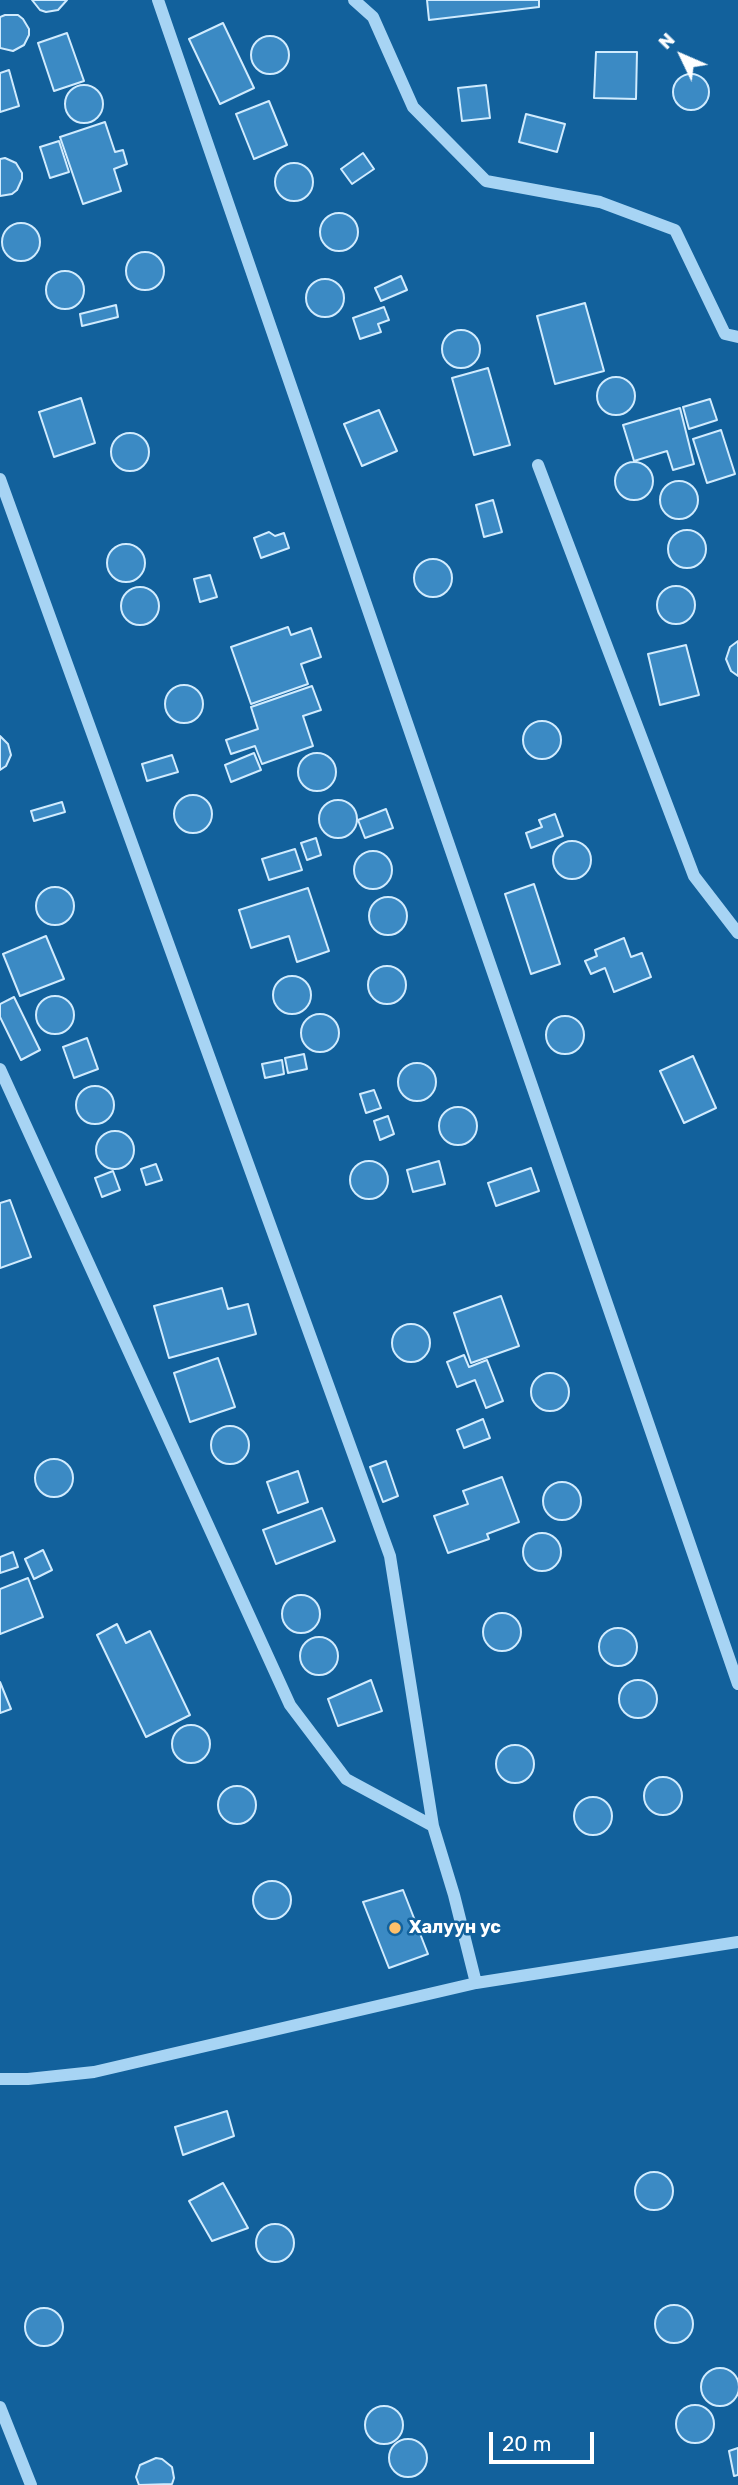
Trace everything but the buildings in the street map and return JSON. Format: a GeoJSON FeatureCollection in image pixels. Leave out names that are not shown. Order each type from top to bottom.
{"type":"FeatureCollection","features":[{"type":"Feature","properties":{"kind":"street"},"geometry":{"type":"LineString","coordinates":[[158,0],[738,1685]]}},
{"type":"Feature","properties":{"kind":"street"},"geometry":{"type":"LineString","coordinates":[[354,0],[373,17],[413,107],[486,181],[600,202],[675,230],[725,334],[738,337]]}},
{"type":"Feature","properties":{"kind":"street"},"geometry":{"type":"LineString","coordinates":[[538,465],[694,876],[738,933]]}},
{"type":"Feature","properties":{"kind":"street"},"geometry":{"type":"LineString","coordinates":[[0,479],[390,1556],[433,1826],[476,1983]]}},
{"type":"Feature","properties":{"kind":"street"},"geometry":{"type":"LineString","coordinates":[[0,1069],[290,1705],[345,1779],[433,1826]]}},
{"type":"Feature","properties":{"kind":"street"},"geometry":{"type":"LineString","coordinates":[[0,2079],[94,2072],[476,1983],[738,1942]]}},
{"type":"Feature","properties":{"kind":"street"},"geometry":{"type":"LineString","coordinates":[[0,2407],[30,2485]]}},
{"type":"Feature","properties":{"kind":"place","name":"Халуун ус"},"geometry":{"type":"Point","coordinates":[395,1928]}}]}
